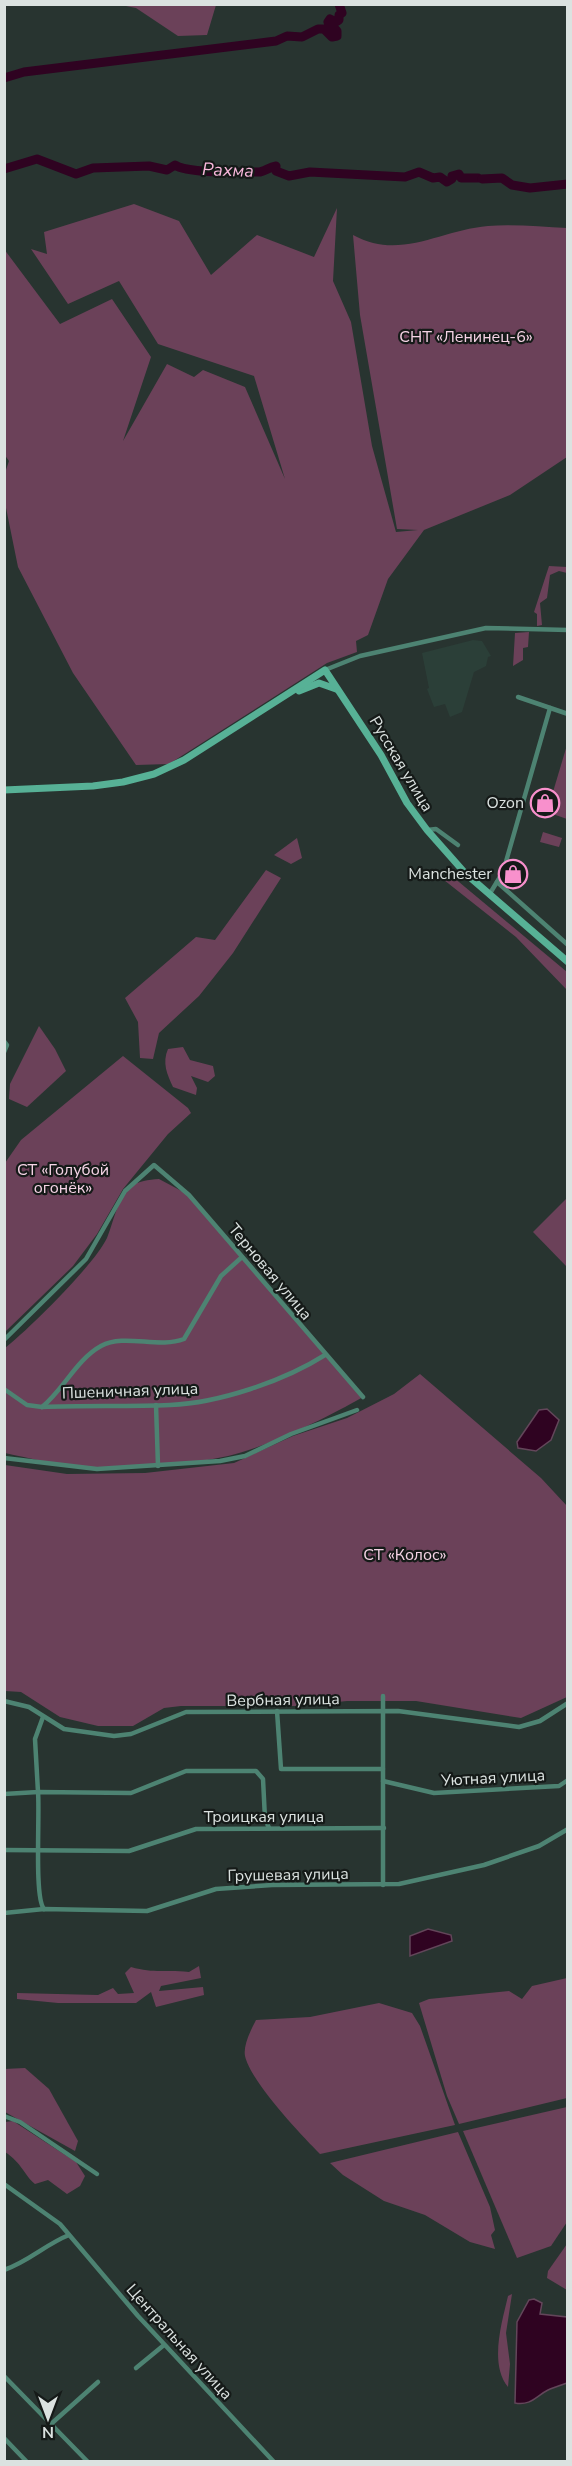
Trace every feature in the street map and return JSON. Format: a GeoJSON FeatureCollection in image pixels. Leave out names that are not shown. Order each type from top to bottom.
{"type":"FeatureCollection","features":[{"type":"Feature","properties":{"kind":"street"},"geometry":{"type":"LineString","coordinates":[[4,790],[93,786],[130,781],[154,774],[184,760],[325,670],[369,653],[486,628],[567,630]]}},
{"type":"Feature","properties":{"kind":"street","name":"Русская улица"},"geometry":{"type":"LineString","coordinates":[[325,670],[344,696],[407,803],[427,830],[489,895],[567,962]]}},
{"type":"Feature","properties":{"kind":"street"},"geometry":{"type":"LineString","coordinates":[[286,696],[319,684],[333,686],[344,696]]}},
{"type":"Feature","properties":{"kind":"street"},"geometry":{"type":"LineString","coordinates":[[518,697],[567,714]]}},
{"type":"Feature","properties":{"kind":"street"},"geometry":{"type":"LineString","coordinates":[[489,895],[504,872],[550,708]]}},
{"type":"Feature","properties":{"kind":"street"},"geometry":{"type":"LineString","coordinates":[[427,830],[436,829],[458,846]]}},
{"type":"Feature","properties":{"kind":"street"},"geometry":{"type":"LineString","coordinates":[[497,882],[567,945]]}},
{"type":"Feature","properties":{"kind":"street"},"geometry":{"type":"LineString","coordinates":[[4,1041],[7,1045],[4,1052]]}},
{"type":"Feature","properties":{"kind":"street","name":"Терновая улица"},"geometry":{"type":"LineString","coordinates":[[4,1340],[86,1260],[120,1198],[152,1167],[189,1195],[363,1397]]}},
{"type":"Feature","properties":{"kind":"street"},"geometry":{"type":"LineString","coordinates":[[42,1407],[102,1346],[117,1342],[174,1343],[184,1339],[221,1276],[242,1257]]}},
{"type":"Feature","properties":{"kind":"street","name":"Пшеничная улица"},"geometry":{"type":"LineString","coordinates":[[4,1389],[27,1405],[42,1407],[156,1405],[206,1401],[300,1371],[325,1355]]}},
{"type":"Feature","properties":{"kind":"street"},"geometry":{"type":"LineString","coordinates":[[156,1405],[158,1466]]}},
{"type":"Feature","properties":{"kind":"street"},"geometry":{"type":"LineString","coordinates":[[4,1458],[87,1469],[220,1461],[244,1456],[291,1434],[357,1410]]}},
{"type":"Feature","properties":{"kind":"street"},"geometry":{"type":"LineString","coordinates":[[383,1696],[383,1885]]}},
{"type":"Feature","properties":{"kind":"street","name":"Вербная улица"},"geometry":{"type":"LineString","coordinates":[[4,1701],[29,1707],[64,1729],[114,1736],[131,1734],[186,1712],[433,1714],[519,1727],[540,1721],[567,1703]]}},
{"type":"Feature","properties":{"kind":"street"},"geometry":{"type":"LineString","coordinates":[[277,1711],[281,1769],[382,1769]]}},
{"type":"Feature","properties":{"kind":"street"},"geometry":{"type":"LineString","coordinates":[[43,1717],[36,1739],[39,1900],[44,1909]]}},
{"type":"Feature","properties":{"kind":"street"},"geometry":{"type":"LineString","coordinates":[[4,1794],[38,1792],[131,1794],[186,1771],[260,1772],[263,1779],[265,1819],[269,1828]]}},
{"type":"Feature","properties":{"kind":"street","name":"Уютная улица"},"geometry":{"type":"LineString","coordinates":[[383,1781],[434,1793],[543,1788],[559,1786],[567,1780]]}},
{"type":"Feature","properties":{"kind":"street","name":"Троицкая улица"},"geometry":{"type":"LineString","coordinates":[[4,1850],[129,1851],[196,1829],[384,1828]]}},
{"type":"Feature","properties":{"kind":"street","name":"Грушевая улица"},"geometry":{"type":"LineString","coordinates":[[4,1913],[44,1909],[147,1911],[216,1889],[272,1885],[383,1885],[484,1865],[539,1846],[567,1829]]}},
{"type":"Feature","properties":{"kind":"street"},"geometry":{"type":"LineString","coordinates":[[4,2116],[20,2122],[97,2174]]}},
{"type":"Feature","properties":{"kind":"street","name":"Центральная улица"},"geometry":{"type":"LineString","coordinates":[[4,2184],[54,2218],[164,2345],[274,2462]]}},
{"type":"Feature","properties":{"kind":"street"},"geometry":{"type":"LineString","coordinates":[[4,2270],[19,2265],[51,2242],[69,2235]]}},
{"type":"Feature","properties":{"kind":"street"},"geometry":{"type":"LineString","coordinates":[[136,2368],[164,2345]]}},
{"type":"Feature","properties":{"kind":"street"},"geometry":{"type":"LineString","coordinates":[[4,2376],[88,2462]]}},
{"type":"Feature","properties":{"kind":"street"},"geometry":{"type":"LineString","coordinates":[[51,2424],[98,2382]]}},
{"type":"Feature","properties":{"kind":"street"},"geometry":{"type":"LineString","coordinates":[[4,2438],[27,2462]]}},
{"type":"Feature","properties":{"kind":"shaded area"},"geometry":{"type":"Polygon","coordinates":[[[473,640],[482,641],[491,656],[488,657],[486,666],[474,672],[462,712],[450,717],[445,704],[434,707],[427,689],[429,688],[422,653],[473,640]]]}},
{"type":"Feature","properties":{"kind":"shaded area"},"geometry":{"type":"Polygon","coordinates":[[[547,1409],[559,1420],[551,1440],[536,1451],[518,1448],[517,1442],[539,1410],[547,1409]]]}},
{"type":"Feature","properties":{"kind":"shaded area"},"geometry":{"type":"Polygon","coordinates":[[[428,1929],[451,1935],[452,1941],[410,1956],[410,1936],[428,1929]]]}},
{"type":"Feature","properties":{"kind":"shaded area"},"geometry":{"type":"Polygon","coordinates":[[[534,2299],[542,2303],[540,2314],[567,2317],[567,2383],[521,2404],[515,2403],[517,2322],[529,2300],[534,2299]]]}},
{"type":"Feature","properties":{"kind":"green space"},"geometry":{"type":"Polygon","coordinates":[[[216,4],[207,35],[178,36],[136,8],[121,5],[216,4]]]}},
{"type":"Feature","properties":{"kind":"green space","name":"СНТ «Ленинец-6»"},"geometry":{"type":"Polygon","coordinates":[[[134,204],[179,221],[211,275],[257,235],[314,257],[337,208],[333,281],[351,322],[372,446],[396,532],[418,530],[397,529],[360,315],[353,235],[370,242],[404,245],[488,226],[567,228],[567,457],[510,495],[424,530],[388,579],[368,635],[356,641],[357,652],[327,663],[169,764],[136,765],[73,673],[18,567],[4,498],[5,473],[9,461],[4,454],[4,249],[60,324],[112,299],[151,357],[123,441],[167,364],[194,377],[203,370],[245,387],[285,479],[254,376],[158,344],[119,281],[68,304],[31,249],[47,254],[44,232],[134,204]]]}},
{"type":"Feature","properties":{"kind":"green space"},"geometry":{"type":"Polygon","coordinates":[[[549,566],[567,567],[567,573],[559,571],[550,575],[547,598],[540,603],[542,625],[537,626],[537,614],[534,612],[549,566]]]}},
{"type":"Feature","properties":{"kind":"green space"},"geometry":{"type":"Polygon","coordinates":[[[529,632],[528,647],[523,648],[523,660],[513,666],[515,633],[529,632]]]}},
{"type":"Feature","properties":{"kind":"green space"},"geometry":{"type":"Polygon","coordinates":[[[567,745],[567,819],[547,812],[567,745]]]}},
{"type":"Feature","properties":{"kind":"green space"},"geometry":{"type":"Polygon","coordinates":[[[543,832],[562,838],[559,847],[540,842],[543,832]]]}},
{"type":"Feature","properties":{"kind":"green space"},"geometry":{"type":"Polygon","coordinates":[[[297,838],[302,858],[291,864],[274,855],[297,838]]]}},
{"type":"Feature","properties":{"kind":"green space"},"geometry":{"type":"Polygon","coordinates":[[[266,870],[281,878],[233,953],[199,996],[159,1033],[153,1059],[140,1058],[138,1022],[125,998],[196,937],[215,940],[266,870]]]}},
{"type":"Feature","properties":{"kind":"green space"},"geometry":{"type":"Polygon","coordinates":[[[447,872],[567,972],[567,990],[516,937],[444,880],[447,872]]]}},
{"type":"Feature","properties":{"kind":"green space"},"geometry":{"type":"Polygon","coordinates":[[[39,1026],[55,1049],[66,1071],[27,1107],[9,1099],[10,1084],[39,1026]]]}},
{"type":"Feature","properties":{"kind":"green space"},"geometry":{"type":"Polygon","coordinates":[[[183,1047],[190,1060],[213,1066],[215,1076],[208,1082],[191,1076],[197,1088],[196,1095],[173,1087],[167,1073],[165,1059],[168,1049],[183,1047]]]}},
{"type":"Feature","properties":{"kind":"green space","name":"СТ «Голубой огонёк»"},"geometry":{"type":"Polygon","coordinates":[[[123,1056],[188,1108],[191,1113],[168,1134],[123,1189],[97,1234],[73,1266],[5,1332],[5,1163],[21,1140],[123,1056]]]}},
{"type":"Feature","properties":{"kind":"green space"},"geometry":{"type":"Polygon","coordinates":[[[159,1179],[189,1195],[363,1397],[279,1438],[228,1456],[192,1462],[114,1468],[59,1464],[5,1453],[4,1349],[44,1312],[100,1250],[125,1193],[140,1182],[159,1179]]]}},
{"type":"Feature","properties":{"kind":"green space"},"geometry":{"type":"Polygon","coordinates":[[[567,1198],[567,1267],[533,1232],[567,1198]]]}},
{"type":"Feature","properties":{"kind":"green space","name":"СТ «Колос»"},"geometry":{"type":"Polygon","coordinates":[[[420,1374],[541,1478],[567,1506],[567,1697],[521,1718],[416,1701],[347,1701],[298,1706],[181,1706],[164,1708],[133,1726],[98,1726],[60,1717],[21,1692],[5,1691],[5,1465],[67,1474],[145,1473],[234,1463],[293,1436],[347,1418],[394,1394],[420,1374]]]}},
{"type":"Feature","properties":{"kind":"green space"},"geometry":{"type":"Polygon","coordinates":[[[199,1966],[201,1978],[161,1986],[159,1991],[203,1987],[204,1995],[156,2007],[151,1992],[136,2003],[58,2003],[17,1999],[17,1993],[98,1995],[113,1988],[118,1994],[134,1993],[125,1973],[131,1967],[189,1972],[199,1966]]]}},
{"type":"Feature","properties":{"kind":"green space"},"geometry":{"type":"Polygon","coordinates":[[[567,1978],[567,2098],[459,2124],[447,2096],[419,2003],[429,1999],[509,1991],[522,1999],[532,1986],[567,1978]]]}},
{"type":"Feature","properties":{"kind":"green space"},"geometry":{"type":"Polygon","coordinates":[[[379,2003],[412,2013],[420,2026],[455,2125],[320,2154],[277,2107],[256,2079],[245,2056],[248,2038],[256,2020],[310,2017],[379,2003]]]}},
{"type":"Feature","properties":{"kind":"green space"},"geometry":{"type":"Polygon","coordinates":[[[25,2068],[49,2089],[78,2141],[75,2151],[5,2112],[4,2069],[25,2068]]]}},
{"type":"Feature","properties":{"kind":"green space"},"geometry":{"type":"Polygon","coordinates":[[[567,2107],[567,2222],[551,2246],[517,2258],[463,2131],[567,2107]]]}},
{"type":"Feature","properties":{"kind":"green space"},"geometry":{"type":"Polygon","coordinates":[[[13,2121],[76,2162],[85,2176],[80,2186],[67,2194],[48,2180],[35,2184],[15,2160],[5,2152],[5,2122],[13,2121]]]}},
{"type":"Feature","properties":{"kind":"green space"},"geometry":{"type":"Polygon","coordinates":[[[458,2132],[490,2207],[495,2230],[491,2235],[495,2249],[470,2242],[425,2215],[384,2201],[343,2175],[330,2163],[458,2132]]]}},
{"type":"Feature","properties":{"kind":"green space"},"geometry":{"type":"Polygon","coordinates":[[[567,2244],[567,2290],[547,2278],[548,2271],[567,2244]]]}},
{"type":"Feature","properties":{"kind":"green space"},"geometry":{"type":"Polygon","coordinates":[[[512,2294],[506,2333],[510,2364],[508,2387],[502,2378],[498,2355],[508,2296],[512,2294]]]}},
{"type":"Feature","properties":{"kind":"waterway"},"geometry":{"type":"LineString","coordinates":[[4,78],[24,72],[276,41],[287,36],[302,37],[318,29],[324,29],[332,37],[337,36],[337,31],[328,22],[330,19],[336,22],[339,20],[339,15],[342,13],[339,4]]}},
{"type":"Feature","properties":{"kind":"waterway","name":"Рахма"},"geometry":{"type":"LineString","coordinates":[[4,169],[37,159],[76,174],[93,168],[149,166],[167,170],[175,165],[191,170],[259,172],[276,166],[276,171],[289,176],[310,172],[405,177],[419,172],[433,178],[440,177],[447,182],[452,179],[452,176],[459,174],[461,178],[478,178]]}},
{"type":"Feature","properties":{"kind":"waterway","name":"Рахма"},"geometry":{"type":"LineString","coordinates":[[482,179],[502,178],[512,185],[530,188],[568,184]]}},
{"type":"Feature","properties":{"kind":"place","name":"Ozon"},"geometry":{"type":"Point","coordinates":[545,803]}},
{"type":"Feature","properties":{"kind":"place","name":"Manchester"},"geometry":{"type":"Point","coordinates":[513,874]}}]}
